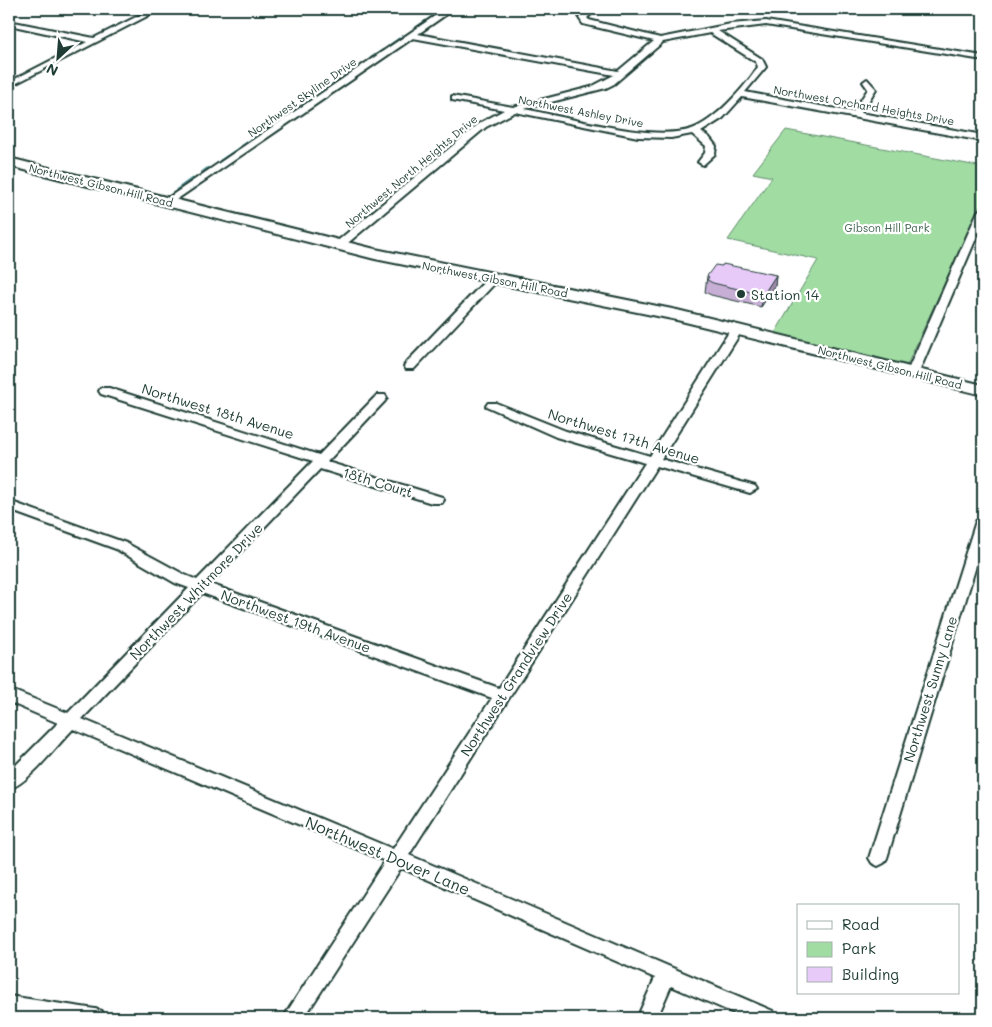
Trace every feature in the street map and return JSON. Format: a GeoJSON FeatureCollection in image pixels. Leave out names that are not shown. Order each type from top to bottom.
{"type":"FeatureCollection","features":[{"type":"Feature","properties":{"kind":"main road","name":"Northwest Gibson Hill Road"},"geometry":{"type":"LineString","coordinates":[[9,162],[339,245],[493,279],[629,304],[983,390]]}},
{"type":"Feature","properties":{"kind":"street"},"geometry":{"type":"LineString","coordinates":[[9,85],[157,9]]}},
{"type":"Feature","properties":{"kind":"street","name":"Northwest Skyline Drive"},"geometry":{"type":"LineString","coordinates":[[167,202],[450,9]]}},
{"type":"Feature","properties":{"kind":"street"},"geometry":{"type":"LineString","coordinates":[[588,13],[582,18],[586,22],[660,40]]}},
{"type":"Feature","properties":{"kind":"street"},"geometry":{"type":"LineString","coordinates":[[9,23],[96,41]]}},
{"type":"Feature","properties":{"kind":"street","name":"Northwest North Heights Drive"},"geometry":{"type":"LineString","coordinates":[[339,245],[475,130],[497,116],[514,110],[540,101],[594,90],[611,82],[660,40],[748,23],[775,24],[983,58]]}},
{"type":"Feature","properties":{"kind":"street"},"geometry":{"type":"LineString","coordinates":[[9,29],[18,25]]}},
{"type":"Feature","properties":{"kind":"street","name":"Northwest Ashley Drive"},"geometry":{"type":"LineString","coordinates":[[455,98],[646,135],[675,135],[695,132],[718,120],[760,70],[761,64],[711,30]]}},
{"type":"Feature","properties":{"kind":"street"},"geometry":{"type":"LineString","coordinates":[[411,35],[619,74]]}},
{"type":"Feature","properties":{"kind":"street"},"geometry":{"type":"LineString","coordinates":[[855,115],[872,89],[867,82]]}},
{"type":"Feature","properties":{"kind":"street","name":"Northwest Orchard Heights Drive"},"geometry":{"type":"LineString","coordinates":[[740,94],[983,138]]}},
{"type":"Feature","properties":{"kind":"street"},"geometry":{"type":"LineString","coordinates":[[695,132],[706,139],[711,146],[710,154],[703,162]]}},
{"type":"Feature","properties":{"kind":"street"},"geometry":{"type":"LineString","coordinates":[[913,372],[983,212]]}},
{"type":"Feature","properties":{"kind":"street"},"geometry":{"type":"LineString","coordinates":[[410,366],[493,279]]}},
{"type":"Feature","properties":{"kind":"street","name":"Northwest Grandview Drive"},"geometry":{"type":"LineString","coordinates":[[293,1018],[737,329]]}},
{"type":"Feature","properties":{"kind":"street","name":"Northwest 18th Avenue"},"geometry":{"type":"LineString","coordinates":[[104,391],[320,462]]}},
{"type":"Feature","properties":{"kind":"street","name":"Northwest Whitmore Drive"},"geometry":{"type":"LineString","coordinates":[[9,782],[72,721],[382,398]]}},
{"type":"Feature","properties":{"kind":"street","name":"Northwest 17th Avenue"},"geometry":{"type":"LineString","coordinates":[[492,406],[561,434],[750,489]]}},
{"type":"Feature","properties":{"kind":"street","name":"18th Court"},"geometry":{"type":"LineString","coordinates":[[320,462],[437,500]]}},
{"type":"Feature","properties":{"kind":"street","name":"Northwest 19th Avenue"},"geometry":{"type":"LineString","coordinates":[[9,505],[121,546],[161,570],[202,587],[502,696]]}},
{"type":"Feature","properties":{"kind":"street","name":"Northwest Sunny Lane"},"geometry":{"type":"LineString","coordinates":[[878,858],[983,521]]}},
{"type":"Feature","properties":{"kind":"street","name":"Northwest Dover Lane"},"geometry":{"type":"LineString","coordinates":[[9,695],[766,1018]]}},
{"type":"Feature","properties":{"kind":"street"},"geometry":{"type":"LineString","coordinates":[[647,1018],[666,975]]}},
{"type":"Feature","properties":{"kind":"street"},"geometry":{"type":"LineString","coordinates":[[9,1005],[95,1018]]}},
{"type":"Feature","properties":{"kind":"green space","name":"Gibson Hill Park"},"geometry":{"type":"Polygon","coordinates":[[[786,130],[983,167],[983,199],[907,365],[775,333],[818,260],[728,240],[772,177],[753,173],[786,130]]]}},
{"type":"Feature","properties":{"kind":"building"},"geometry":{"type":"Polygon","coordinates":[[[723,264],[776,275],[763,295],[707,280],[709,277],[707,276],[715,265],[722,266],[723,264]]]}},
{"type":"Feature","properties":{"kind":"waterway"},"geometry":{"type":"LineString","coordinates":[[417,27],[444,9]]}},
{"type":"Feature","properties":{"kind":"waterway"},"geometry":{"type":"LineString","coordinates":[[390,45],[403,36]]}},
{"type":"Feature","properties":{"kind":"waterway"},"geometry":{"type":"LineString","coordinates":[[371,58],[383,50]]}},
{"type":"Feature","properties":{"kind":"waterway"},"geometry":{"type":"LineString","coordinates":[[337,82],[365,63]]}},
{"type":"Feature","properties":{"kind":"waterway"},"geometry":{"type":"LineString","coordinates":[[294,111],[328,88]]}},
{"type":"Feature","properties":{"kind":"waterway"},"geometry":{"type":"LineString","coordinates":[[220,161],[285,117]]}},
{"type":"Feature","properties":{"kind":"waterway"},"geometry":{"type":"LineString","coordinates":[[202,173],[207,169]]}},
{"type":"Feature","properties":{"kind":"waterway"},"geometry":{"type":"LineString","coordinates":[[177,190],[192,179]]}},
{"type":"Feature","properties":{"kind":"place","name":"Station 14"},"geometry":{"type":"Point","coordinates":[741,294]}}]}
